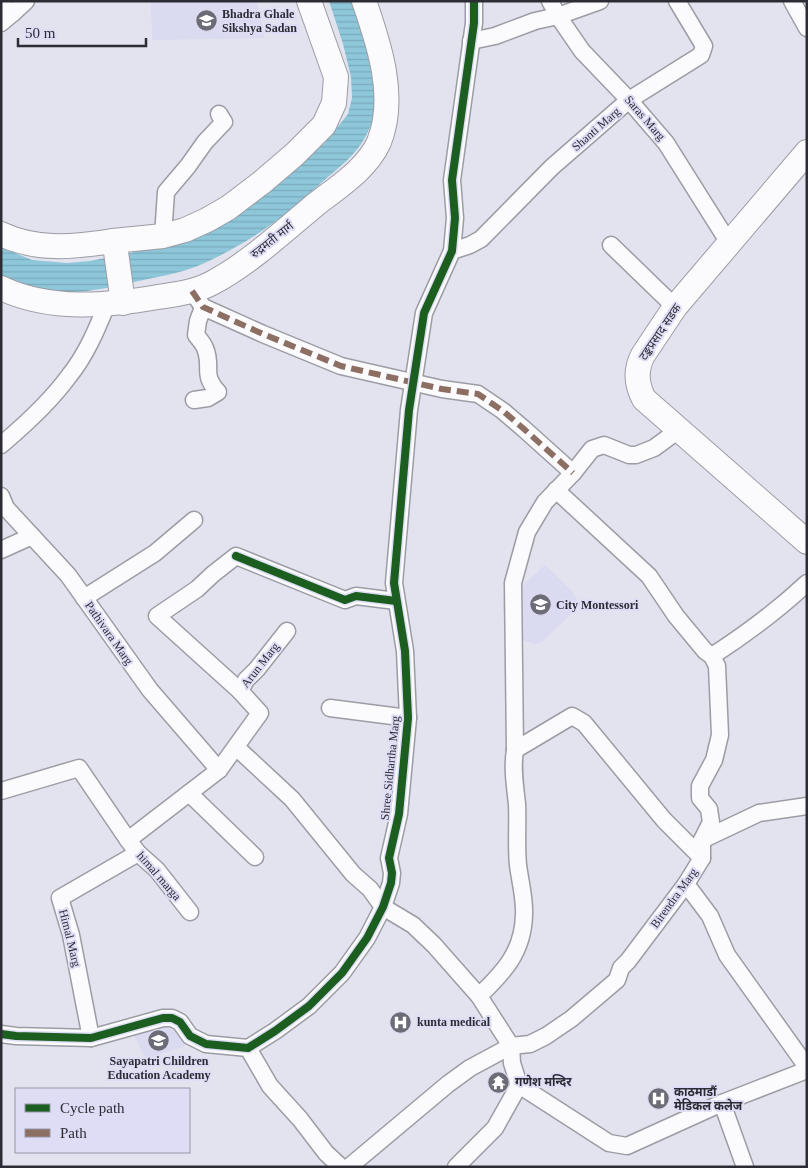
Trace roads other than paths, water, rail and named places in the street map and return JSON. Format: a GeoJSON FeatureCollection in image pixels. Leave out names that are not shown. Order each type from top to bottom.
{"type":"FeatureCollection","features":[{"type":"Feature","properties":{"kind":"street"},"geometry":{"type":"LineString","coordinates":[[5,14],[26,1]]}},
{"type":"Feature","properties":{"kind":"street"},"geometry":{"type":"LineString","coordinates":[[1,234],[27,243],[54,247],[114,246],[184,230],[228,208],[295,154],[324,125],[334,103],[336,77],[309,1]]}},
{"type":"Feature","properties":{"kind":"street","name":"रुद्रमती मार्ग"},"geometry":{"type":"LineString","coordinates":[[1,288],[17,296],[55,303],[198,299],[213,282],[275,239],[367,162],[374,151],[383,127],[386,100],[382,61],[375,32],[364,1]]}},
{"type":"Feature","properties":{"kind":"street","name":"Shree Sidhartha Marg"},"geometry":{"type":"LineString","coordinates":[[248,1048],[275,1032],[309,1006],[342,973],[367,938],[383,907],[391,883],[392,873],[389,858],[399,814],[408,718],[405,651],[394,583],[413,382],[424,313],[452,251],[455,218],[452,180],[474,23],[474,1]]}},
{"type":"Feature","properties":{"kind":"street"},"geometry":{"type":"LineString","coordinates":[[471,41],[495,36],[535,21],[554,8],[600,1]]}},
{"type":"Feature","properties":{"kind":"street"},"geometry":{"type":"LineString","coordinates":[[792,1],[807,28]]}},
{"type":"Feature","properties":{"kind":"street","name":"Shanti Marg"},"geometry":{"type":"LineString","coordinates":[[452,251],[481,239],[552,167],[629,100],[701,55],[704,46],[681,2]]}},
{"type":"Feature","properties":{"kind":"street","name":"Saras Marg"},"geometry":{"type":"LineString","coordinates":[[554,8],[582,51],[629,100],[666,143],[729,243]]}},
{"type":"Feature","properties":{"kind":"street"},"geometry":{"type":"LineString","coordinates":[[163,236],[166,192],[205,142],[224,122],[219,114]]}},
{"type":"Feature","properties":{"kind":"street","name":"टङ्कप्रसाद सडक"},"geometry":{"type":"LineString","coordinates":[[807,152],[676,307],[643,354],[639,362],[637,379],[644,399],[807,542]]}},
{"type":"Feature","properties":{"kind":"street"},"geometry":{"type":"LineString","coordinates":[[611,245],[676,307]]}},
{"type":"Feature","properties":{"kind":"street"},"geometry":{"type":"LineString","coordinates":[[1,445],[32,419],[69,376],[117,302],[114,246]]}},
{"type":"Feature","properties":{"kind":"street"},"geometry":{"type":"LineString","coordinates":[[194,400],[208,398],[218,392],[208,377],[208,361],[205,346],[196,335],[198,299],[263,334],[340,366],[442,389],[478,394],[517,423],[573,472]]}},
{"type":"Feature","properties":{"kind":"street"},"geometry":{"type":"LineString","coordinates":[[479,996],[503,974],[518,948],[523,928],[524,913],[518,863],[518,822],[514,768],[516,750],[513,583],[527,532],[545,502],[592,449],[604,445],[628,455],[636,456],[654,448],[680,429]]}},
{"type":"Feature","properties":{"kind":"street"},"geometry":{"type":"LineString","coordinates":[[556,490],[648,576],[676,616],[705,651],[712,656],[741,638],[782,606],[807,583]]}},
{"type":"Feature","properties":{"kind":"street","name":"Pathivara Marg"},"geometry":{"type":"LineString","coordinates":[[1,496],[6,508],[68,575],[150,690],[220,770]]}},
{"type":"Feature","properties":{"kind":"street"},"geometry":{"type":"LineString","coordinates":[[84,598],[155,553],[194,520]]}},
{"type":"Feature","properties":{"kind":"street"},"geometry":{"type":"LineString","coordinates":[[1,550],[32,536]]}},
{"type":"Feature","properties":{"kind":"street"},"geometry":{"type":"LineString","coordinates":[[240,691],[157,616],[189,595],[236,556],[345,600],[356,596],[396,601]]}},
{"type":"Feature","properties":{"kind":"street","name":"Arun Marg"},"geometry":{"type":"LineString","coordinates":[[236,747],[260,713],[240,691],[246,680],[287,631]]}},
{"type":"Feature","properties":{"kind":"street","name":"Birendra Marg"},"geometry":{"type":"LineString","coordinates":[[349,1167],[448,1084],[470,1068],[511,1046],[530,1044],[571,1019],[616,980],[621,968],[686,884],[702,858],[702,840],[711,822],[709,809],[700,798],[700,786],[714,760],[720,735],[717,666],[712,656]]}},
{"type":"Feature","properties":{"kind":"street"},"geometry":{"type":"LineString","coordinates":[[330,708],[408,718]]}},
{"type":"Feature","properties":{"kind":"street"},"geometry":{"type":"LineString","coordinates":[[516,750],[572,716],[584,723],[664,820],[702,858]]}},
{"type":"Feature","properties":{"kind":"street"},"geometry":{"type":"LineString","coordinates":[[133,846],[189,793],[220,770],[236,747],[292,799],[353,874],[370,889],[383,907],[413,925],[434,945],[479,996],[511,1046],[512,1063],[519,1085],[609,1143],[627,1146],[722,1103],[807,1069],[726,955],[710,916],[686,884]]}},
{"type":"Feature","properties":{"kind":"street","name":"himal marga"},"geometry":{"type":"LineString","coordinates":[[1,790],[78,768],[133,846],[156,870],[190,912]]}},
{"type":"Feature","properties":{"kind":"street"},"geometry":{"type":"LineString","coordinates":[[189,793],[256,856]]}},
{"type":"Feature","properties":{"kind":"street"},"geometry":{"type":"LineString","coordinates":[[702,840],[759,813],[807,806]]}},
{"type":"Feature","properties":{"kind":"street","name":"Himal Marg"},"geometry":{"type":"LineString","coordinates":[[92,1038],[71,934],[60,898],[133,846]]}},
{"type":"Feature","properties":{"kind":"street"},"geometry":{"type":"LineString","coordinates":[[1,1034],[92,1038],[163,1018],[172,1018],[180,1022],[190,1036],[206,1044],[248,1048],[270,1086],[300,1119],[326,1153],[341,1167]]}},
{"type":"Feature","properties":{"kind":"street"},"geometry":{"type":"LineString","coordinates":[[456,1167],[495,1128],[519,1085]]}},
{"type":"Feature","properties":{"kind":"street"},"geometry":{"type":"LineString","coordinates":[[722,1103],[745,1167]]}},
{"type":"Feature","properties":{"kind":"water"},"geometry":{"type":"Polygon","coordinates":[[[329,1],[353,1],[365,43],[372,78],[375,108],[369,131],[351,157],[292,209],[232,249],[200,265],[167,275],[74,292],[37,289],[1,276],[1,247],[32,260],[67,263],[90,261],[160,247],[293,167],[324,144],[348,114],[352,98],[351,77],[329,1]]]}},
{"type":"Feature","properties":{"kind":"place","name":"Bhadra Ghale Sikshya Sadan"},"geometry":{"type":"Point","coordinates":[206,21]}},
{"type":"Feature","properties":{"kind":"place","name":"City Montessori"},"geometry":{"type":"Point","coordinates":[540,605]}},
{"type":"Feature","properties":{"kind":"place","name":"kunta medical"},"geometry":{"type":"Point","coordinates":[401,1022]}},
{"type":"Feature","properties":{"kind":"place","name":"Sayapatri Children Education Academy"},"geometry":{"type":"Point","coordinates":[159,1040]}},
{"type":"Feature","properties":{"kind":"place","name":"गणेश मन्दिर"},"geometry":{"type":"Point","coordinates":[499,1082]}},
{"type":"Feature","properties":{"kind":"place","name":"काठमाडौं मेडिकल कलेज"},"geometry":{"type":"Point","coordinates":[658,1099]}}]}
